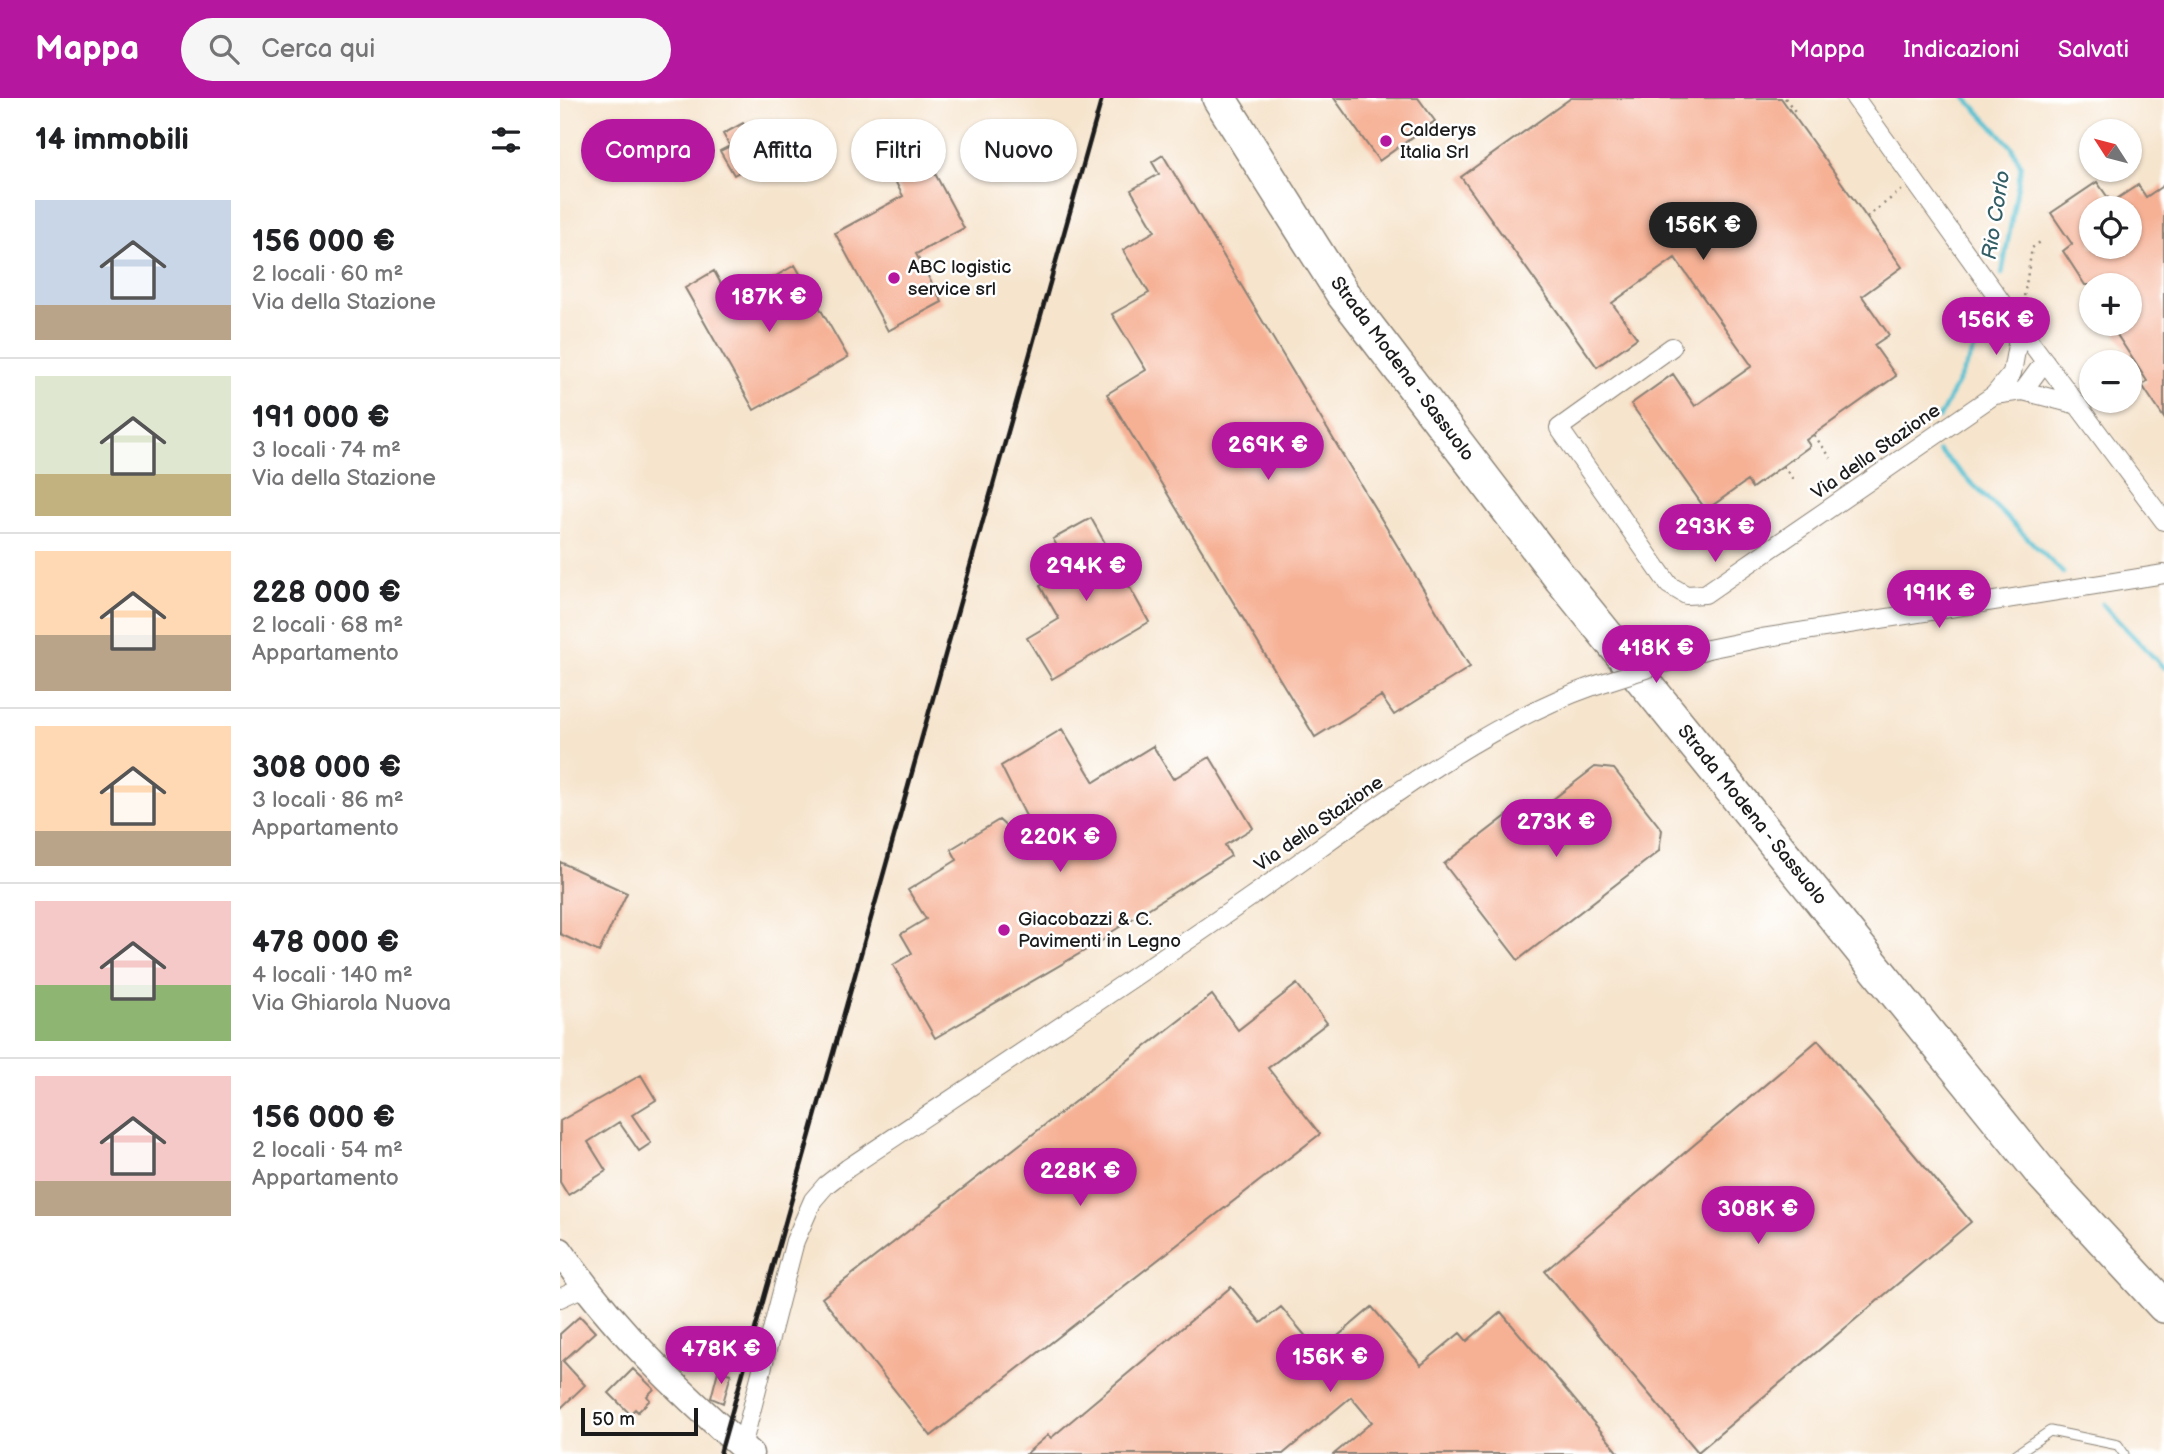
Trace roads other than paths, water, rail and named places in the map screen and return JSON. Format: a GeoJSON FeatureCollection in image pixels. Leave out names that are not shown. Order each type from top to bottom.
{"type":"FeatureCollection","features":[{"type":"Feature","properties":{"kind":"highway","name":"Strada Modena - Sassuolo"},"geometry":{"type":"LineString","coordinates":[[1219,98],[1342,293],[1562,579],[2043,1175],[2164,1306]]}},
{"type":"Feature","properties":{"kind":"highway","name":"Strada Modena - Sassuolo"},"geometry":{"type":"LineString","coordinates":[[1245,98],[1363,284],[1577,565],[2052,1155],[2164,1277]]}},
{"type":"Feature","properties":{"kind":"street"},"geometry":{"type":"LineString","coordinates":[[1854,98],[2164,521]]}},
{"type":"Feature","properties":{"kind":"street","name":"Via della Stazione"},"geometry":{"type":"LineString","coordinates":[[1672,346],[1559,428],[1669,585],[1686,595],[1705,594],[1994,396],[2012,373],[2020,328]]}},
{"type":"Feature","properties":{"kind":"street"},"geometry":{"type":"LineString","coordinates":[[2012,373],[2045,361]]}},
{"type":"Feature","properties":{"kind":"street"},"geometry":{"type":"LineString","coordinates":[[2023,391],[2045,361]]}},
{"type":"Feature","properties":{"kind":"street","name":"Via della Stazione"},"geometry":{"type":"LineString","coordinates":[[1994,396],[2023,391],[2078,405]]}},
{"type":"Feature","properties":{"kind":"street","name":"Via della Stazione"},"geometry":{"type":"LineString","coordinates":[[746,1450],[795,1241],[813,1200],[826,1185],[1204,929],[1435,768],[1496,731],[1571,694],[1708,649],[2164,574]]}},
{"type":"Feature","properties":{"kind":"street"},"geometry":{"type":"LineString","coordinates":[[560,1251],[584,1287],[644,1354],[746,1450]]}},
{"type":"Feature","properties":{"kind":"street"},"geometry":{"type":"LineString","coordinates":[[560,1298],[584,1287]]}},
{"type":"Feature","properties":{"kind":"lane"},"geometry":{"type":"LineString","coordinates":[[2016,1454],[2050,1430],[2118,1445],[2124,1454]]}},
{"type":"Feature","properties":{"kind":"waterway","name":"Rio Corlo"},"geometry":{"type":"LineString","coordinates":[[1966,98],[2012,147],[2021,167],[2002,274]]}},
{"type":"Feature","properties":{"kind":"waterway","name":"Rio Corlo"},"geometry":{"type":"LineString","coordinates":[[1939,418],[1994,312]]}},
{"type":"Feature","properties":{"kind":"waterway","name":"Rio Corlo"},"geometry":{"type":"LineString","coordinates":[[1939,451],[2063,573]]}},
{"type":"Feature","properties":{"kind":"waterway","name":"Rio Corlo"},"geometry":{"type":"LineString","coordinates":[[2102,604],[2164,668]]}},
{"type":"Feature","properties":{"kind":"railway"},"geometry":{"type":"LineString","coordinates":[[720,1454],[1102,98]]}},
{"type":"Feature","properties":{"kind":"place","name":"Calderys Italia Srl"},"geometry":{"type":"Point","coordinates":[1386,141]}},
{"type":"Feature","properties":{"kind":"place","name":"ABC logistic service srl"},"geometry":{"type":"Point","coordinates":[894,278]}},
{"type":"Feature","properties":{"kind":"place","name":"Giacobazzi & C. Pavimenti in Legno"},"geometry":{"type":"Point","coordinates":[1004,930]}}]}
